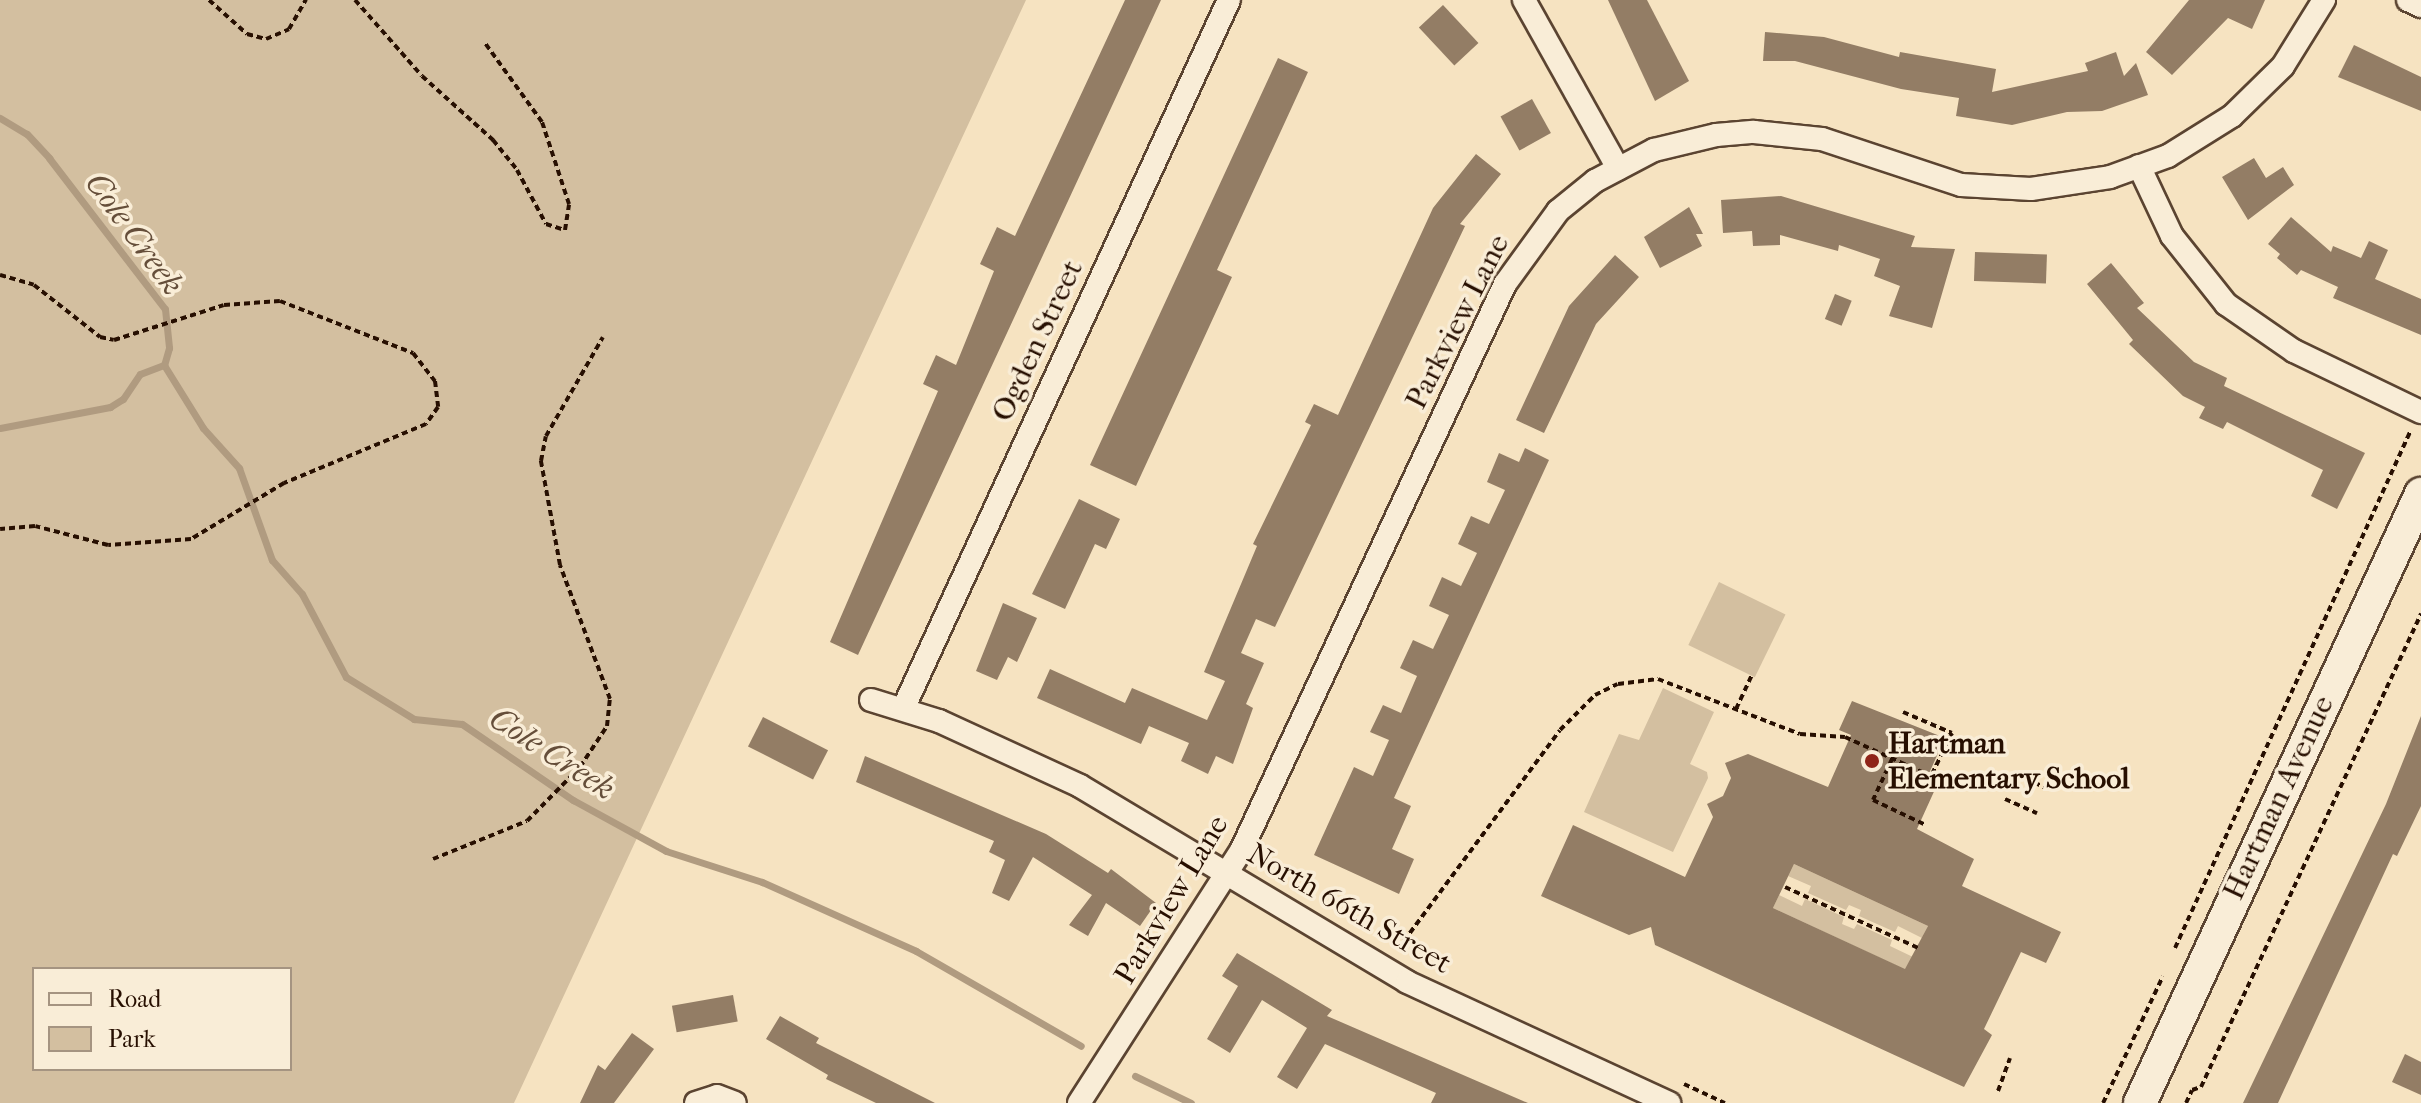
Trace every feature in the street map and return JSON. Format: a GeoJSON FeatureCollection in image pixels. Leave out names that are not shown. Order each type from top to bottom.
{"type":"FeatureCollection","features":[{"type":"Feature","properties":{"kind":"main road","name":"Hartman Avenue"},"geometry":{"type":"LineString","coordinates":[[2140,1103],[2421,494]]}},
{"type":"Feature","properties":{"kind":"street","name":"Ogden Street"},"geometry":{"type":"LineString","coordinates":[[903,709],[1229,0]]}},
{"type":"Feature","properties":{"kind":"street"},"geometry":{"type":"LineString","coordinates":[[1524,0],[1618,168]]}},
{"type":"Feature","properties":{"kind":"street","name":"Parkview Lane"},"geometry":{"type":"LineString","coordinates":[[1079,1103],[1228,874],[1505,284],[1558,211],[1618,168],[1678,143],[1754,132],[1822,139],[1932,178],[1991,188],[2069,186],[2139,166],[2201,138],[2251,99],[2283,66],[2324,0]]}},
{"type":"Feature","properties":{"kind":"street"},"geometry":{"type":"LineString","coordinates":[[2408,0],[2421,6]]}},
{"type":"Feature","properties":{"kind":"street"},"geometry":{"type":"LineString","coordinates":[[2139,166],[2172,236],[2226,304],[2294,351],[2416,420]]}},
{"type":"Feature","properties":{"kind":"street","name":"North 66th Street"},"geometry":{"type":"LineString","coordinates":[[871,700],[903,709],[1080,786],[1407,982],[1669,1103]]}},
{"type":"Feature","properties":{"kind":"street"},"geometry":{"type":"LineString","coordinates":[[696,1103],[717,1096],[735,1103]]}},
{"type":"Feature","properties":{"kind":"path"},"geometry":{"type":"LineString","coordinates":[[209,0],[247,34],[266,39],[289,29],[306,0]]}},
{"type":"Feature","properties":{"kind":"path"},"geometry":{"type":"LineString","coordinates":[[355,0],[422,76],[493,140],[517,170],[546,224],[565,230],[569,204],[542,122],[485,43]]}},
{"type":"Feature","properties":{"kind":"path"},"geometry":{"type":"LineString","coordinates":[[0,275],[48,293],[100,337],[129,338],[195,314],[248,300],[280,301],[401,346],[431,372],[438,407],[426,424],[284,483],[221,524],[173,544],[108,545],[35,526],[0,529]]}},
{"type":"Feature","properties":{"kind":"path"},"geometry":{"type":"LineString","coordinates":[[433,859],[510,830],[539,811],[580,767],[607,726],[610,699],[557,552],[543,484],[542,448],[603,337]]}},
{"type":"Feature","properties":{"kind":"path"},"geometry":{"type":"LineString","coordinates":[[2175,948],[2416,420]]}},
{"type":"Feature","properties":{"kind":"path"},"geometry":{"type":"LineString","coordinates":[[2186,1103],[2192,1090],[2201,1087],[2421,614]]}},
{"type":"Feature","properties":{"kind":"path"},"geometry":{"type":"LineString","coordinates":[[1736,709],[1752,675]]}},
{"type":"Feature","properties":{"kind":"path"},"geometry":{"type":"LineString","coordinates":[[1396,951],[1536,760],[1595,695],[1638,679],[1658,679],[1800,734],[1845,737],[1946,783]]}},
{"type":"Feature","properties":{"kind":"path"},"geometry":{"type":"LineString","coordinates":[[1903,712],[1952,733],[1931,776]]}},
{"type":"Feature","properties":{"kind":"path"},"geometry":{"type":"LineString","coordinates":[[1892,759],[1873,800],[1926,825]]}},
{"type":"Feature","properties":{"kind":"path"},"geometry":{"type":"LineString","coordinates":[[2016,774],[2048,789]]}},
{"type":"Feature","properties":{"kind":"path"},"geometry":{"type":"LineString","coordinates":[[2005,799],[2037,813]]}},
{"type":"Feature","properties":{"kind":"path"},"geometry":{"type":"LineString","coordinates":[[1785,887],[1918,948]]}},
{"type":"Feature","properties":{"kind":"path"},"geometry":{"type":"LineString","coordinates":[[1388,946],[1410,957]]}},
{"type":"Feature","properties":{"kind":"path"},"geometry":{"type":"LineString","coordinates":[[2103,1103],[2163,976]]}},
{"type":"Feature","properties":{"kind":"path"},"geometry":{"type":"LineString","coordinates":[[1998,1091],[2010,1058]]}},
{"type":"Feature","properties":{"kind":"path"},"geometry":{"type":"LineString","coordinates":[[1677,1081],[1725,1103]]}},
{"type":"Feature","properties":{"kind":"green space"},"geometry":{"type":"Polygon","coordinates":[[[0,0],[1026,0],[514,1103],[0,1103],[0,0]]]}},
{"type":"Feature","properties":{"kind":"green space"},"geometry":{"type":"Polygon","coordinates":[[[1719,582],[1786,614],[1755,677],[1688,645],[1719,582]]]}},
{"type":"Feature","properties":{"kind":"green space"},"geometry":{"type":"Polygon","coordinates":[[[1663,688],[1714,712],[1690,764],[1707,772],[1708,778],[1673,852],[1584,812],[1619,734],[1639,740],[1663,688]]]}},
{"type":"Feature","properties":{"kind":"green space"},"geometry":{"type":"Polygon","coordinates":[[[1794,864],[1928,926],[1922,938],[1898,926],[1895,932],[1859,916],[1861,910],[1849,905],[1846,910],[1808,893],[1811,886],[1788,876],[1794,864]]]}},
{"type":"Feature","properties":{"kind":"green space"},"geometry":{"type":"Polygon","coordinates":[[[1779,895],[1802,906],[1805,899],[1844,917],[1842,924],[1854,929],[1857,924],[1892,940],[1890,946],[1913,957],[1906,970],[1773,908],[1779,895]]]}},
{"type":"Feature","properties":{"kind":"building"},"geometry":{"type":"Polygon","coordinates":[[[1125,0],[1161,0],[858,655],[830,642],[938,391],[923,384],[936,355],[956,365],[994,271],[980,264],[997,227],[1015,236],[1125,0]]]}},
{"type":"Feature","properties":{"kind":"building"},"geometry":{"type":"Polygon","coordinates":[[[1608,0],[1647,0],[1689,81],[1655,101],[1608,0]]]}},
{"type":"Feature","properties":{"kind":"building"},"geometry":{"type":"Polygon","coordinates":[[[2189,0],[2265,0],[2252,29],[2228,18],[2172,75],[2146,52],[2189,0]]]}},
{"type":"Feature","properties":{"kind":"building"},"geometry":{"type":"Polygon","coordinates":[[[1443,5],[1478,43],[1454,66],[1419,28],[1443,5]]]}},
{"type":"Feature","properties":{"kind":"building"},"geometry":{"type":"Polygon","coordinates":[[[1765,32],[1824,37],[1899,57],[1900,52],[1996,69],[1992,92],[2088,71],[2085,63],[2116,52],[2124,76],[2136,63],[2148,95],[2102,111],[2067,112],[2012,125],[1956,116],[1959,98],[1901,89],[1795,61],[1763,61],[1765,32]]]}},
{"type":"Feature","properties":{"kind":"building"},"geometry":{"type":"Polygon","coordinates":[[[2354,45],[2421,77],[2421,111],[2338,77],[2354,45]]]}},
{"type":"Feature","properties":{"kind":"building"},"geometry":{"type":"Polygon","coordinates":[[[1278,58],[1308,72],[1217,270],[1232,277],[1136,486],[1090,465],[1278,58]]]}},
{"type":"Feature","properties":{"kind":"building"},"geometry":{"type":"Polygon","coordinates":[[[1532,99],[1551,133],[1519,151],[1501,116],[1532,99]]]}},
{"type":"Feature","properties":{"kind":"building"},"geometry":{"type":"Polygon","coordinates":[[[1476,154],[1501,174],[1460,224],[1465,226],[1275,627],[1256,619],[1241,653],[1264,663],[1246,704],[1253,708],[1233,764],[1216,756],[1208,774],[1181,761],[1189,743],[1149,726],[1141,744],[1037,698],[1050,669],[1125,703],[1132,688],[1207,720],[1225,681],[1204,672],[1257,546],[1253,544],[1311,425],[1305,422],[1314,404],[1338,415],[1433,208],[1476,154]]]}},
{"type":"Feature","properties":{"kind":"building"},"geometry":{"type":"Polygon","coordinates":[[[2254,158],[2266,178],[2283,167],[2294,185],[2248,220],[2222,177],[2254,158]]]}},
{"type":"Feature","properties":{"kind":"building"},"geometry":{"type":"Polygon","coordinates":[[[1781,196],[1915,236],[1911,247],[1955,249],[1932,328],[1889,316],[1900,286],[1874,276],[1880,259],[1839,245],[1838,251],[1780,235],[1780,245],[1753,246],[1752,231],[1723,233],[1721,200],[1781,196]]]}},
{"type":"Feature","properties":{"kind":"building"},"geometry":{"type":"Polygon","coordinates":[[[1689,207],[1703,234],[1696,234],[1702,246],[1660,268],[1644,237],[1689,207]]]}},
{"type":"Feature","properties":{"kind":"building"},"geometry":{"type":"Polygon","coordinates":[[[2291,217],[2331,252],[2333,246],[2361,258],[2369,241],[2388,250],[2375,279],[2421,299],[2421,335],[2333,298],[2338,287],[2301,270],[2297,275],[2277,258],[2280,254],[2268,244],[2291,217]]]}},
{"type":"Feature","properties":{"kind":"building"},"geometry":{"type":"Polygon","coordinates":[[[1975,252],[2047,255],[2046,283],[1974,281],[1975,252]]]}},
{"type":"Feature","properties":{"kind":"building"},"geometry":{"type":"Polygon","coordinates":[[[1615,255],[1639,277],[1596,324],[1544,433],[1516,420],[1569,306],[1615,255]]]}},
{"type":"Feature","properties":{"kind":"building"},"geometry":{"type":"Polygon","coordinates":[[[2111,263],[2144,303],[2137,308],[2194,362],[2227,378],[2224,386],[2365,453],[2337,509],[2311,496],[2323,470],[2227,422],[2223,429],[2199,418],[2205,407],[2183,396],[2129,344],[2133,340],[2087,284],[2111,263]]]}},
{"type":"Feature","properties":{"kind":"building"},"geometry":{"type":"Polygon","coordinates":[[[1835,294],[1852,301],[1842,326],[1825,319],[1835,294]]]}},
{"type":"Feature","properties":{"kind":"building"},"geometry":{"type":"Polygon","coordinates":[[[1525,448],[1549,460],[1394,798],[1411,806],[1392,849],[1414,859],[1399,894],[1314,855],[1354,767],[1373,776],[1389,740],[1370,732],[1383,705],[1401,713],[1417,676],[1400,668],[1413,640],[1433,649],[1449,615],[1429,606],[1442,577],[1461,586],[1477,553],[1458,544],[1471,516],[1489,524],[1505,490],[1487,482],[1499,453],[1519,462],[1525,448]]]}},
{"type":"Feature","properties":{"kind":"building"},"geometry":{"type":"Polygon","coordinates":[[[1079,499],[1120,519],[1106,549],[1095,544],[1065,609],[1032,594],[1079,499]]]}},
{"type":"Feature","properties":{"kind":"building"},"geometry":{"type":"Polygon","coordinates":[[[1003,603],[1037,618],[1017,662],[1008,657],[997,680],[976,671],[1003,603]]]}},
{"type":"Feature","properties":{"kind":"building"},"geometry":{"type":"Polygon","coordinates":[[[1852,701],[1945,738],[1926,780],[1937,785],[1917,829],[1974,859],[1962,886],[2061,932],[2046,963],[2021,952],[1984,1029],[1992,1035],[1964,1087],[1655,945],[1651,927],[1629,935],[1541,896],[1573,825],[1685,877],[1713,817],[1707,804],[1723,796],[1731,778],[1725,763],[1748,754],[1828,787],[1851,735],[1839,730],[1852,701]],[[1794,864],[1773,908],[1905,969],[1928,926],[1794,864]]]}},
{"type":"Feature","properties":{"kind":"building"},"geometry":{"type":"Polygon","coordinates":[[[2421,716],[2421,806],[2397,856],[2393,854],[2278,1103],[2243,1103],[2386,804],[2421,716]]]}},
{"type":"Feature","properties":{"kind":"building"},"geometry":{"type":"Polygon","coordinates":[[[763,717],[828,750],[813,780],[748,746],[763,717]]]}},
{"type":"Feature","properties":{"kind":"building"},"geometry":{"type":"Polygon","coordinates":[[[865,756],[1046,834],[1108,873],[1111,869],[1156,903],[1140,926],[1106,903],[1088,936],[1069,925],[1092,895],[1033,857],[1009,901],[992,893],[1005,860],[989,852],[994,841],[856,782],[865,756]]]}},
{"type":"Feature","properties":{"kind":"building"},"geometry":{"type":"Polygon","coordinates":[[[1237,953],[1332,1010],[1327,1016],[1528,1103],[1431,1103],[1436,1093],[1325,1044],[1297,1089],[1277,1077],[1307,1028],[1262,1000],[1230,1053],[1207,1039],[1238,986],[1222,976],[1237,953]]]}},
{"type":"Feature","properties":{"kind":"building"},"geometry":{"type":"Polygon","coordinates":[[[733,995],[738,1022],[677,1032],[672,1006],[733,995]]]}},
{"type":"Feature","properties":{"kind":"building"},"geometry":{"type":"Polygon","coordinates":[[[780,1016],[819,1038],[816,1043],[935,1103],[876,1103],[826,1079],[828,1075],[766,1039],[780,1016]]]}},
{"type":"Feature","properties":{"kind":"building"},"geometry":{"type":"Polygon","coordinates":[[[632,1033],[654,1049],[614,1103],[580,1103],[598,1065],[605,1070],[632,1033]]]}},
{"type":"Feature","properties":{"kind":"building"},"geometry":{"type":"Polygon","coordinates":[[[2405,1054],[2421,1062],[2421,1095],[2392,1082],[2405,1054]]]}},
{"type":"Feature","properties":{"kind":"waterway","name":"Cole Creek"},"geometry":{"type":"LineString","coordinates":[[0,118],[27,134],[49,158],[165,309],[169,348],[164,365],[203,428],[239,468],[272,560],[302,594],[346,677],[414,719],[462,724],[573,800],[666,851],[762,882],[916,951],[1081,1046]]}},
{"type":"Feature","properties":{"kind":"waterway"},"geometry":{"type":"LineString","coordinates":[[0,428],[110,407],[123,399],[140,374],[164,365]]}},
{"type":"Feature","properties":{"kind":"waterway","name":"Cole Creek"},"geometry":{"type":"LineString","coordinates":[[1135,1076],[1191,1103]]}},
{"type":"Feature","properties":{"kind":"place","name":"Hartman Elementary School"},"geometry":{"type":"Point","coordinates":[1872,761]}}]}
